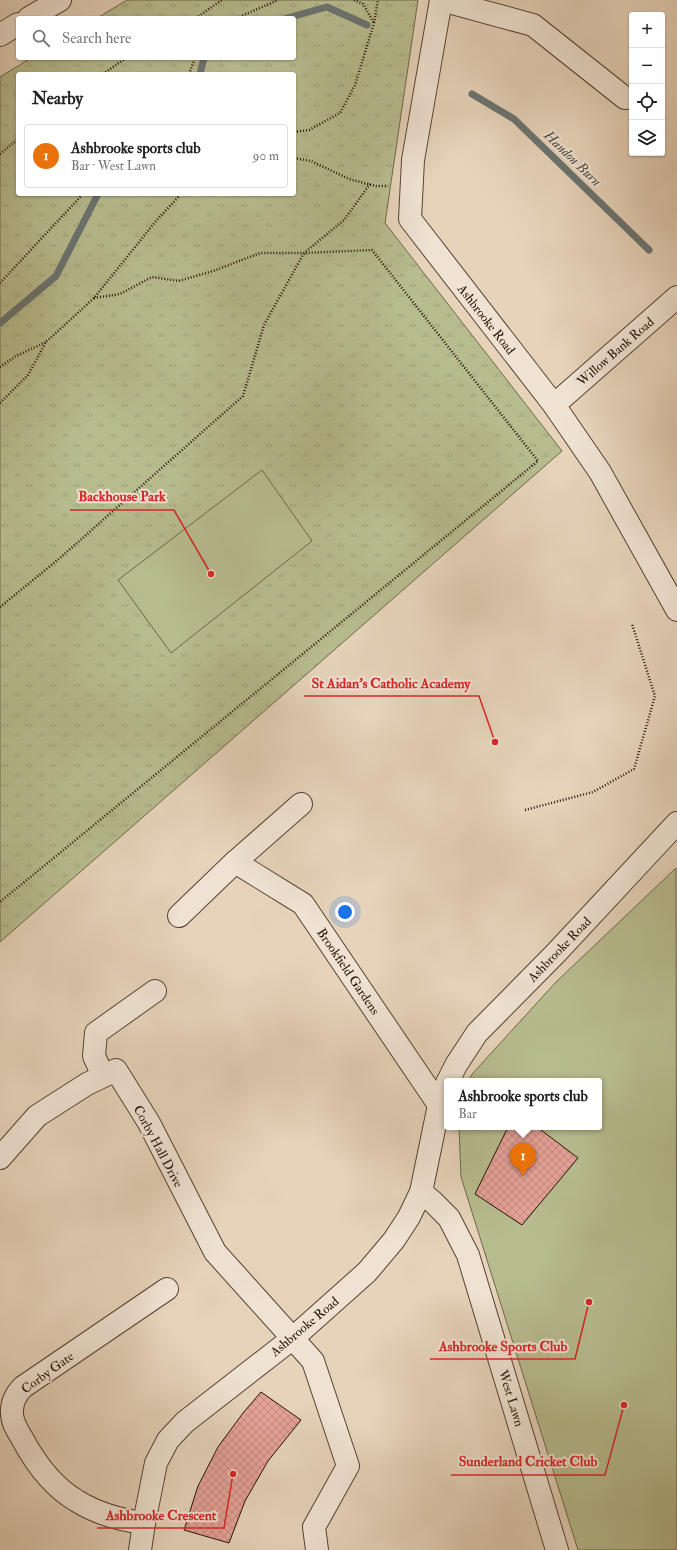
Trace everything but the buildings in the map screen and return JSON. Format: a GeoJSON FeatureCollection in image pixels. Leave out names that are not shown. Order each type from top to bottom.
{"type":"FeatureCollection","features":[{"type":"Feature","properties":{"kind":"street"},"geometry":{"type":"LineString","coordinates":[[32,16],[60,0]]}},
{"type":"Feature","properties":{"kind":"street"},"geometry":{"type":"LineString","coordinates":[[440,0],[532,25],[625,98]]}},
{"type":"Feature","properties":{"kind":"street","name":"Ashbrooke Road"},"geometry":{"type":"LineString","coordinates":[[440,0],[412,160],[410,219],[554,405],[600,472],[677,610]]}},
{"type":"Feature","properties":{"kind":"street"},"geometry":{"type":"LineString","coordinates":[[0,35],[16,25]]}},
{"type":"Feature","properties":{"kind":"street","name":"Willow Bank Road"},"geometry":{"type":"LineString","coordinates":[[554,405],[677,297]]}},
{"type":"Feature","properties":{"kind":"street"},"geometry":{"type":"LineString","coordinates":[[179,916],[235,862],[301,804]]}},
{"type":"Feature","properties":{"kind":"street","name":"Ashbrooke Road"},"geometry":{"type":"LineString","coordinates":[[450,1078],[459,1060],[477,1033],[556,953],[677,823]]}},
{"type":"Feature","properties":{"kind":"street","name":"Brookfield Gardens"},"geometry":{"type":"LineString","coordinates":[[235,862],[303,904],[438,1105]]}},
{"type":"Feature","properties":{"kind":"street"},"geometry":{"type":"LineString","coordinates":[[103,1076],[94,1056],[96,1033],[155,991]]}},
{"type":"Feature","properties":{"kind":"street","name":"Corby Hall Drive"},"geometry":{"type":"LineString","coordinates":[[0,1158],[37,1116],[87,1084],[116,1070],[149,1123],[215,1252],[293,1338]]}},
{"type":"Feature","properties":{"kind":"street","name":"Ashbrooke Road"},"geometry":{"type":"LineString","coordinates":[[140,1550],[156,1463],[168,1440],[185,1422],[293,1338],[367,1272],[382,1257],[394,1240],[409,1217],[421,1192],[438,1105],[444,1091]]}},
{"type":"Feature","properties":{"kind":"street","name":"West Lawn"},"geometry":{"type":"LineString","coordinates":[[421,1192],[434,1202],[449,1218],[468,1255],[557,1550]]}},
{"type":"Feature","properties":{"kind":"street","name":"Corby Gate"},"geometry":{"type":"LineString","coordinates":[[144,1523],[108,1516],[75,1500],[54,1482],[44,1472],[32,1455],[13,1420],[12,1405],[18,1392],[23,1387],[167,1289]]}},
{"type":"Feature","properties":{"kind":"street"},"geometry":{"type":"LineString","coordinates":[[293,1338],[313,1361],[348,1466],[314,1527],[317,1550]]}},
{"type":"Feature","properties":{"kind":"path"},"geometry":{"type":"LineString","coordinates":[[199,16],[222,0]]}},
{"type":"Feature","properties":{"kind":"path"},"geometry":{"type":"LineString","coordinates":[[242,16],[278,0]]}},
{"type":"Feature","properties":{"kind":"path"},"geometry":{"type":"LineString","coordinates":[[354,0],[363,4],[374,23]]}},
{"type":"Feature","properties":{"kind":"path"},"geometry":{"type":"LineString","coordinates":[[296,132],[309,130],[340,113],[355,85],[374,23],[378,0]]}},
{"type":"Feature","properties":{"kind":"path"},"geometry":{"type":"LineString","coordinates":[[106,72],[123,60]]}},
{"type":"Feature","properties":{"kind":"path"},"geometry":{"type":"LineString","coordinates":[[190,72],[194,60]]}},
{"type":"Feature","properties":{"kind":"path"},"geometry":{"type":"LineString","coordinates":[[0,154],[16,141]]}},
{"type":"Feature","properties":{"kind":"path"},"geometry":{"type":"LineString","coordinates":[[296,158],[311,161],[349,179],[376,186],[410,184]]}},
{"type":"Feature","properties":{"kind":"path"},"geometry":{"type":"LineString","coordinates":[[0,607],[60,558],[243,396],[264,325],[304,253],[344,220],[370,184]]}},
{"type":"Feature","properties":{"kind":"path"},"geometry":{"type":"LineString","coordinates":[[0,283],[81,196]]}},
{"type":"Feature","properties":{"kind":"path"},"geometry":{"type":"LineString","coordinates":[[0,367],[16,356],[46,342],[94,298],[156,221],[179,196]]}},
{"type":"Feature","properties":{"kind":"path"},"geometry":{"type":"LineString","coordinates":[[0,902],[538,461],[372,250],[260,253],[216,270],[179,281],[152,276],[120,294],[94,298]]}},
{"type":"Feature","properties":{"kind":"path"},"geometry":{"type":"LineString","coordinates":[[0,403],[28,375],[46,342]]}},
{"type":"Feature","properties":{"kind":"path"},"geometry":{"type":"LineString","coordinates":[[525,810],[592,792],[634,769],[655,696],[632,624]]}},
{"type":"Feature","properties":{"kind":"green space"},"geometry":{"type":"Polygon","coordinates":[[[127,0],[418,0],[385,223],[562,451],[0,942],[0,77],[28,60],[296,60],[296,16],[100,16],[127,0]]]}},
{"type":"Feature","properties":{"kind":"green space"},"geometry":{"type":"Polygon","coordinates":[[[262,470],[312,541],[171,653],[118,580],[262,470]]]}},
{"type":"Feature","properties":{"kind":"green space"},"geometry":{"type":"Polygon","coordinates":[[[676,868],[677,1550],[578,1550],[461,1177],[459,1130],[602,1130],[602,1078],[470,1078],[556,982],[676,868]]]}},
{"type":"Feature","properties":{"kind":"waterway"},"geometry":{"type":"LineString","coordinates":[[294,16],[327,7],[367,25]]}},
{"type":"Feature","properties":{"kind":"waterway"},"geometry":{"type":"LineString","coordinates":[[200,72],[204,60]]}},
{"type":"Feature","properties":{"kind":"waterway","name":"Handon Burn"},"geometry":{"type":"LineString","coordinates":[[472,94],[514,119],[649,250]]}},
{"type":"Feature","properties":{"kind":"waterway"},"geometry":{"type":"LineString","coordinates":[[0,323],[56,276],[97,196]]}},
{"type":"Feature","properties":{"kind":"place","name":"Backhouse Park"},"geometry":{"type":"Point","coordinates":[211,574]}},
{"type":"Feature","properties":{"kind":"place","name":"St Aidan's Catholic Academy"},"geometry":{"type":"Point","coordinates":[495,742]}},
{"type":"Feature","properties":{"kind":"place","name":"Ashbrooke sports club"},"geometry":{"type":"Point","coordinates":[523,1176]}},
{"type":"Feature","properties":{"kind":"place","name":"Ashbrooke Sports Club"},"geometry":{"type":"Point","coordinates":[589,1302]}},
{"type":"Feature","properties":{"kind":"place","name":"Sunderland Cricket Club"},"geometry":{"type":"Point","coordinates":[624,1405]}},
{"type":"Feature","properties":{"kind":"place","name":"Ashbrooke Crescent"},"geometry":{"type":"Point","coordinates":[233,1474]}}]}
